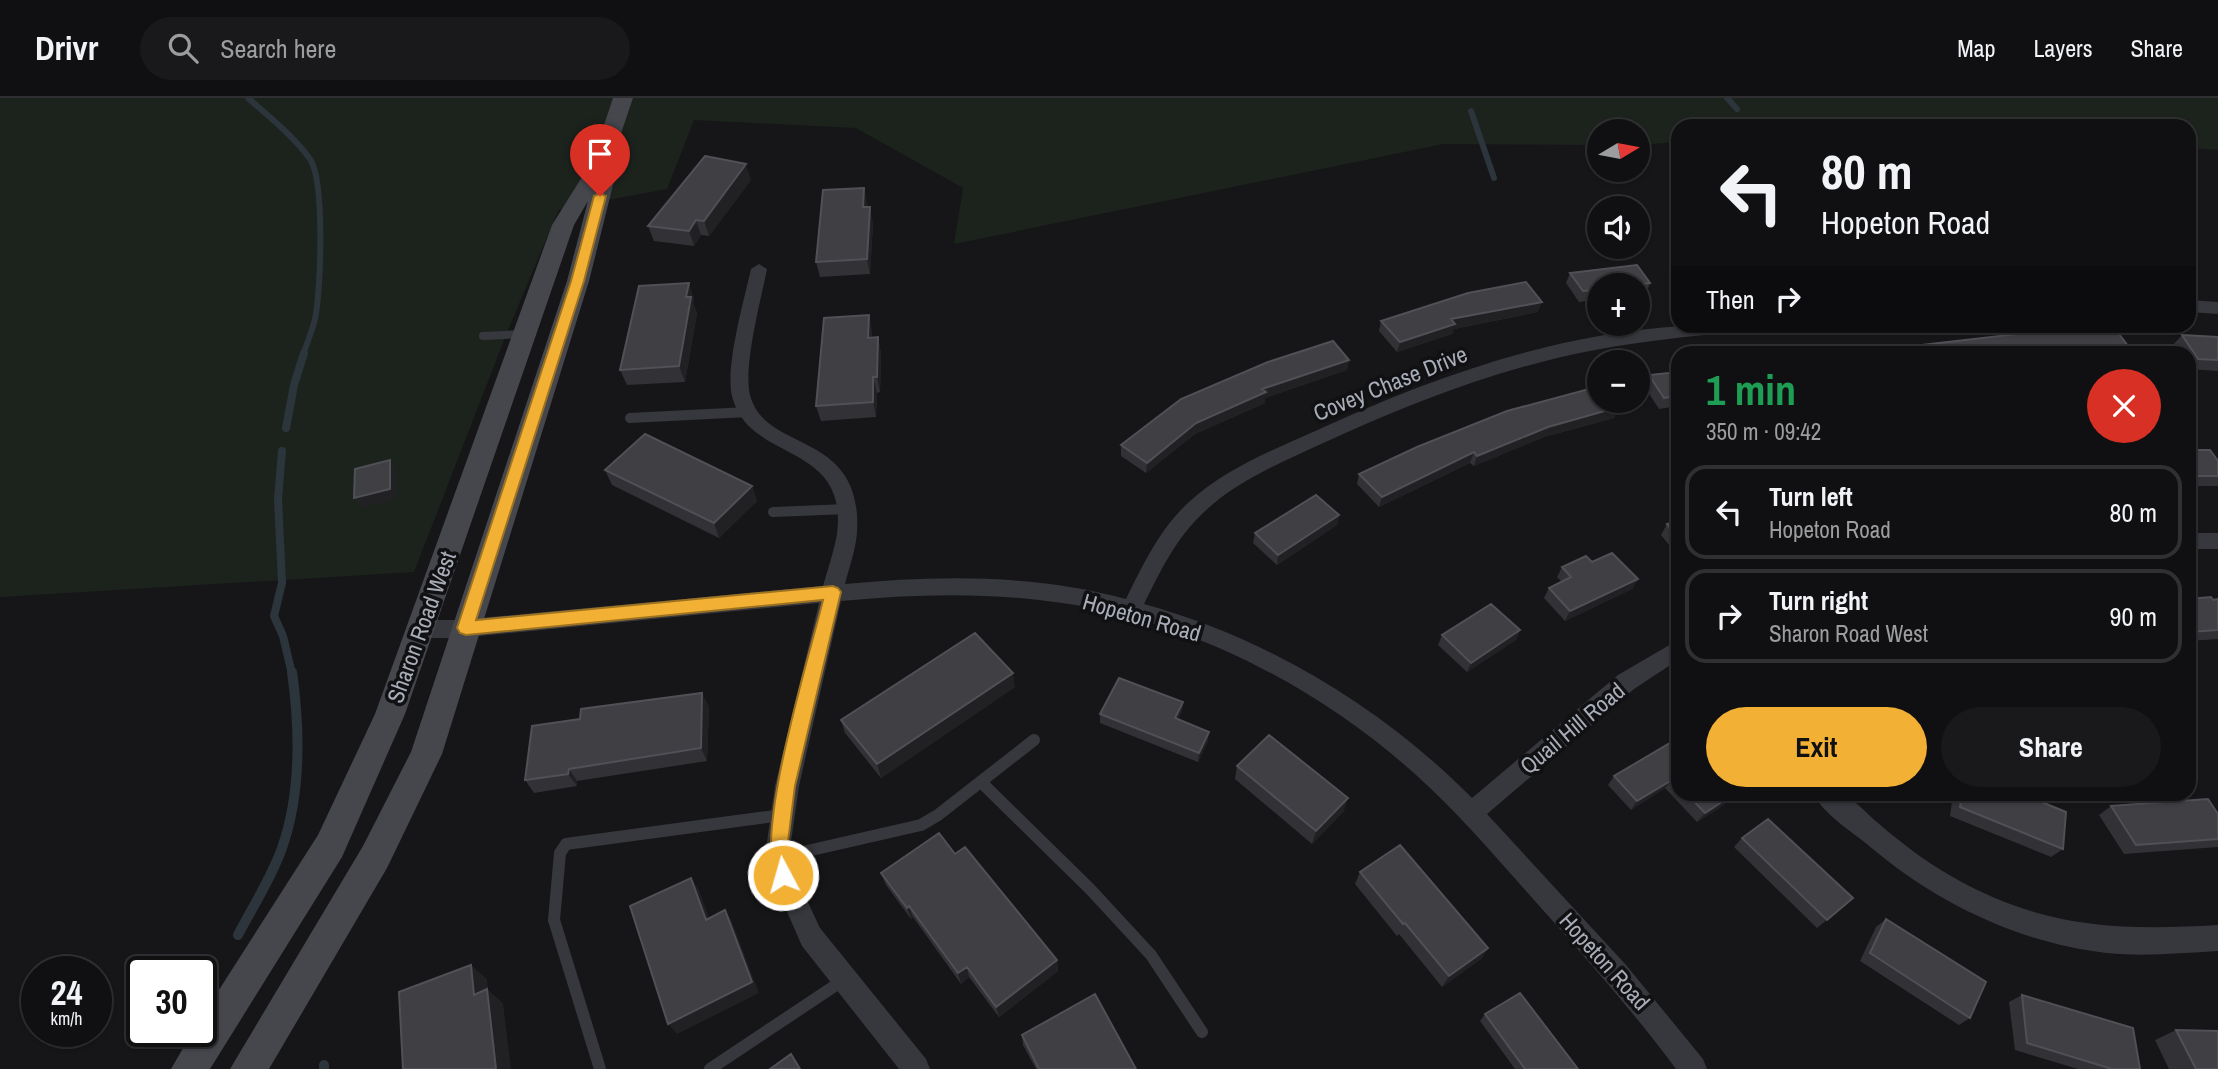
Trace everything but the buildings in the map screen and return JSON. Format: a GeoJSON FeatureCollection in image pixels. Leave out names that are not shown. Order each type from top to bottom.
{"type":"FeatureCollection","features":[{"type":"Feature","properties":{"kind":"main road","name":"Sharon Road West"},"geometry":{"type":"LineString","coordinates":[[189,1069],[330,846],[390,714],[563,225],[602,161],[623,98]]}},
{"type":"Feature","properties":{"kind":"main road","name":"Sharon Road West"},"geometry":{"type":"LineString","coordinates":[[248,1069],[375,857],[426,754],[578,281],[605,177],[602,161]]}},
{"type":"Feature","properties":{"kind":"street"},"geometry":{"type":"LineString","coordinates":[[759,269],[740,393],[748,412],[763,428],[824,461],[843,486],[848,509],[847,533],[804,706],[782,815],[779,842],[783,875],[811,937],[916,1069]]}},
{"type":"Feature","properties":{"kind":"street"},"geometry":{"type":"LineString","coordinates":[[2196,306],[2218,308]]}},
{"type":"Feature","properties":{"kind":"street","name":"Covey Chase Drive"},"geometry":{"type":"LineString","coordinates":[[1131,609],[1162,550],[1194,509],[1222,486],[1256,466],[1391,405],[1515,363],[1608,342],[1681,333]]}},
{"type":"Feature","properties":{"kind":"street"},"geometry":{"type":"LineString","coordinates":[[2196,541],[2218,541]]}},
{"type":"Feature","properties":{"kind":"street","name":"Hopeton Road"},"geometry":{"type":"LineString","coordinates":[[420,629],[466,628],[833,592],[913,586],[981,586],[1049,593],[1131,609],[1197,631],[1258,657],[1323,693],[1377,730],[1435,778],[1471,813],[1625,981],[1693,1069]]}},
{"type":"Feature","properties":{"kind":"street","name":"Quail Hill Road"},"geometry":{"type":"LineString","coordinates":[[1471,813],[1626,682],[1671,661]]}},
{"type":"Feature","properties":{"kind":"street"},"geometry":{"type":"LineString","coordinates":[[1835,801],[1924,873],[1992,908],[2050,928],[2107,940],[2160,942],[2218,938]]}},
{"type":"Feature","properties":{"kind":"lane"},"geometry":{"type":"LineString","coordinates":[[483,336],[525,334]]}},
{"type":"Feature","properties":{"kind":"lane"},"geometry":{"type":"LineString","coordinates":[[630,418],[748,412]]}},
{"type":"Feature","properties":{"kind":"lane"},"geometry":{"type":"LineString","coordinates":[[773,512],[848,509]]}},
{"type":"Feature","properties":{"kind":"lane"},"geometry":{"type":"LineString","coordinates":[[781,857],[921,825],[1034,740]]}},
{"type":"Feature","properties":{"kind":"lane"},"geometry":{"type":"LineString","coordinates":[[981,782],[1090,889],[1151,955],[1202,1032]]}},
{"type":"Feature","properties":{"kind":"lane"},"geometry":{"type":"LineString","coordinates":[[600,1069],[554,920],[560,853],[566,844],[782,815]]}},
{"type":"Feature","properties":{"kind":"lane"},"geometry":{"type":"LineString","coordinates":[[710,1069],[845,979]]}},
{"type":"Feature","properties":{"kind":"shaded area"},"geometry":{"type":"Polygon","coordinates":[[[0,98],[2218,98],[2218,150],[2196,148],[2196,119],[1671,119],[1671,143],[1650,144],[1650,119],[1587,119],[1587,145],[1443,144],[954,244],[963,188],[856,128],[694,120],[667,189],[559,209],[506,335],[414,572],[0,597],[0,98]]]}},
{"type":"Feature","properties":{"kind":"waterway"},"geometry":{"type":"LineString","coordinates":[[248,98],[296,142],[310,159],[315,171],[320,212],[319,285],[315,319],[303,355]]}},
{"type":"Feature","properties":{"kind":"waterway"},"geometry":{"type":"LineString","coordinates":[[1727,98],[1737,109]]}},
{"type":"Feature","properties":{"kind":"waterway"},"geometry":{"type":"LineString","coordinates":[[1471,111],[1494,178]]}},
{"type":"Feature","properties":{"kind":"waterway"},"geometry":{"type":"LineString","coordinates":[[286,428],[294,385],[304,353]]}},
{"type":"Feature","properties":{"kind":"waterway"},"geometry":{"type":"LineString","coordinates":[[282,451],[278,499],[282,583],[274,616],[283,636],[292,674]]}},
{"type":"Feature","properties":{"kind":"waterway"},"geometry":{"type":"LineString","coordinates":[[238,935],[278,859],[293,806],[297,738],[292,672]]}},
{"type":"Feature","properties":{"kind":"route"},"geometry":{"type":"LineString","coordinates":[[600,196],[578,281],[466,628],[833,592],[786,786],[779,842],[783,875]]}}]}
